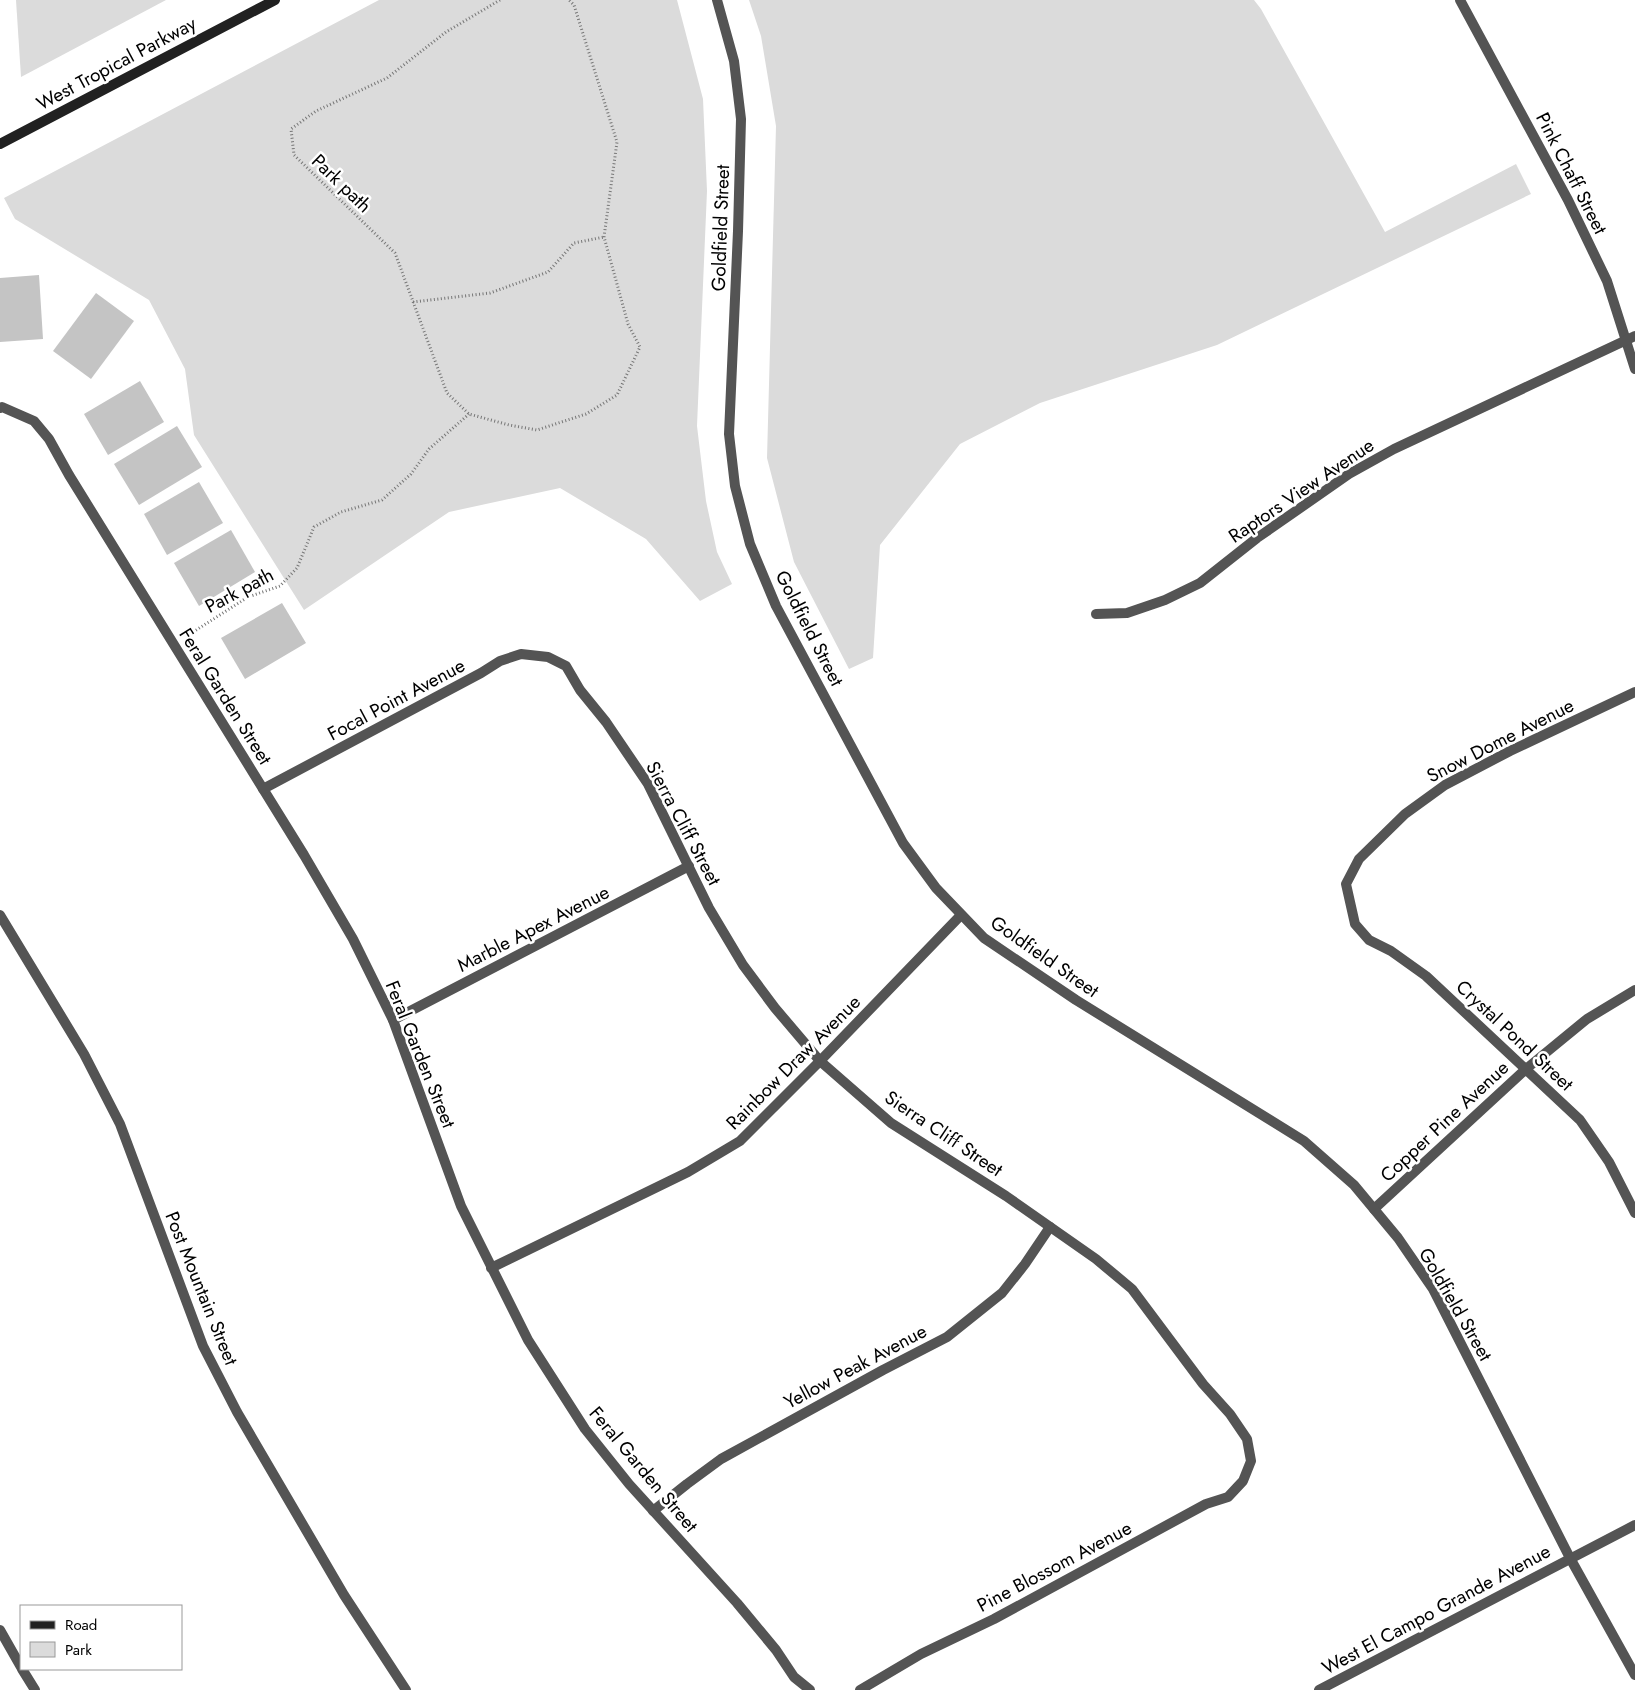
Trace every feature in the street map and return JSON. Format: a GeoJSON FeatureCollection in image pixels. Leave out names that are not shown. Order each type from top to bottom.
{"type":"FeatureCollection","features":[{"type":"Feature","properties":{"kind":"main road","name":"West Tropical Parkway"},"geometry":{"type":"LineString","coordinates":[[0,144],[275,0]]}},
{"type":"Feature","properties":{"kind":"street","name":"Goldfield Street"},"geometry":{"type":"LineString","coordinates":[[717,0],[734,61],[741,119],[729,434],[735,486],[750,544],[776,606],[903,843],[936,888],[984,938],[1076,1000],[1304,1141],[1354,1185],[1398,1238],[1433,1289],[1570,1558],[1635,1675]]}},
{"type":"Feature","properties":{"kind":"street","name":"Pink Chaff Street"},"geometry":{"type":"LineString","coordinates":[[1460,0],[1572,209],[1607,281],[1631,338],[1635,369]]}},
{"type":"Feature","properties":{"kind":"street","name":"Raptors View Avenue"},"geometry":{"type":"LineString","coordinates":[[1096,614],[1127,613],[1165,600],[1200,583],[1264,533],[1349,474],[1394,449],[1631,338]]}},
{"type":"Feature","properties":{"kind":"street","name":"Feral Garden Street"},"geometry":{"type":"LineString","coordinates":[[0,408],[19,413],[34,421],[49,439],[69,475],[263,789],[353,939],[393,1020],[461,1206],[528,1340],[585,1429],[629,1484],[737,1603],[776,1650],[794,1677],[810,1690]]}},
{"type":"Feature","properties":{"kind":"street","name":"Focal Point Avenue"},"geometry":{"type":"LineString","coordinates":[[263,789],[481,674],[500,660],[520,654],[548,657]]}},
{"type":"Feature","properties":{"kind":"street","name":"Sierra Cliff Street"},"geometry":{"type":"LineString","coordinates":[[548,657],[566,666],[580,690],[606,722],[648,784],[708,908],[743,965],[775,1008],[820,1061],[891,1122],[1006,1196],[1096,1259],[1132,1289],[1203,1384],[1230,1414],[1247,1439],[1251,1461]]}},
{"type":"Feature","properties":{"kind":"street","name":"Snow Dome Avenue"},"geometry":{"type":"LineString","coordinates":[[1350,905],[1346,884],[1359,858],[1405,814],[1444,785],[1510,751],[1635,692]]}},
{"type":"Feature","properties":{"kind":"street","name":"Marble Apex Avenue"},"geometry":{"type":"LineString","coordinates":[[393,1020],[689,866]]}},
{"type":"Feature","properties":{"kind":"street","name":"Crystal Pond Street"},"geometry":{"type":"LineString","coordinates":[[1350,905],[1355,924],[1369,940],[1391,951],[1426,976],[1580,1120],[1609,1162],[1635,1213]]}},
{"type":"Feature","properties":{"kind":"street","name":"Post Mountain Street"},"geometry":{"type":"LineString","coordinates":[[0,915],[84,1054],[120,1124],[203,1346],[237,1412],[344,1595],[406,1690]]}},
{"type":"Feature","properties":{"kind":"street","name":"Rainbow Draw Avenue"},"geometry":{"type":"LineString","coordinates":[[491,1268],[688,1172],[740,1141],[962,915]]}},
{"type":"Feature","properties":{"kind":"street","name":"Copper Pine Avenue"},"geometry":{"type":"LineString","coordinates":[[1374,1209],[1526,1069],[1587,1018],[1635,990]]}},
{"type":"Feature","properties":{"kind":"street","name":"Yellow Peak Avenue"},"geometry":{"type":"LineString","coordinates":[[653,1511],[721,1459],[947,1337],[1002,1293],[1026,1264],[1050,1227]]}},
{"type":"Feature","properties":{"kind":"street","name":"Pine Blossom Avenue"},"geometry":{"type":"LineString","coordinates":[[860,1690],[921,1654],[994,1619],[1206,1504],[1228,1497],[1243,1481],[1251,1461]]}},
{"type":"Feature","properties":{"kind":"street","name":"West El Campo Grande Avenue"},"geometry":{"type":"LineString","coordinates":[[1319,1690],[1635,1525]]}},
{"type":"Feature","properties":{"kind":"street"},"geometry":{"type":"LineString","coordinates":[[0,1630],[20,1665]]}},
{"type":"Feature","properties":{"kind":"street"},"geometry":{"type":"LineString","coordinates":[[23,1670],[35,1690]]}},
{"type":"Feature","properties":{"kind":"path","name":"Park path"},"geometry":{"type":"LineString","coordinates":[[500,0],[446,32],[387,78],[316,111],[291,129],[294,155],[394,253],[447,393],[469,414],[509,426],[537,430],[586,414],[617,395],[640,347],[628,324],[604,237],[617,142],[574,5],[569,0]]}},
{"type":"Feature","properties":{"kind":"path"},"geometry":{"type":"LineString","coordinates":[[413,302],[490,293],[548,272],[574,243],[604,237]]}},
{"type":"Feature","properties":{"kind":"path","name":"Park path"},"geometry":{"type":"LineString","coordinates":[[190,634],[248,597],[280,586],[297,568],[314,528],[341,512],[382,500],[411,474],[429,449],[469,414]]}},
{"type":"Feature","properties":{"kind":"green space"},"geometry":{"type":"Polygon","coordinates":[[[16,0],[166,0],[21,77],[16,0]]]}},
{"type":"Feature","properties":{"kind":"green space"},"geometry":{"type":"Polygon","coordinates":[[[379,0],[677,0],[703,99],[707,191],[697,426],[706,501],[717,552],[732,584],[700,601],[646,539],[560,488],[449,512],[304,610],[194,435],[185,369],[149,300],[15,219],[4,198],[379,0]]]}},
{"type":"Feature","properties":{"kind":"green space"},"geometry":{"type":"Polygon","coordinates":[[[749,0],[1254,0],[1261,9],[1385,232],[1516,164],[1531,194],[1217,345],[1040,403],[960,444],[880,545],[873,658],[849,669],[794,562],[767,458],[776,126],[761,36],[749,0]]]}},
{"type":"Feature","properties":{"kind":"building"},"geometry":{"type":"Polygon","coordinates":[[[39,275],[43,339],[0,342],[0,278],[39,275]]]}},
{"type":"Feature","properties":{"kind":"building"},"geometry":{"type":"Polygon","coordinates":[[[96,293],[134,321],[91,379],[53,351],[96,293]]]}},
{"type":"Feature","properties":{"kind":"building"},"geometry":{"type":"Polygon","coordinates":[[[140,381],[164,422],[108,455],[84,414],[140,381]]]}},
{"type":"Feature","properties":{"kind":"building"},"geometry":{"type":"Polygon","coordinates":[[[177,426],[202,467],[139,505],[114,464],[177,426]]]}},
{"type":"Feature","properties":{"kind":"building"},"geometry":{"type":"Polygon","coordinates":[[[199,482],[223,523],[167,555],[144,514],[199,482]]]}},
{"type":"Feature","properties":{"kind":"building"},"geometry":{"type":"Polygon","coordinates":[[[231,530],[255,572],[199,606],[174,563],[231,530]]]}},
{"type":"Feature","properties":{"kind":"building"},"geometry":{"type":"Polygon","coordinates":[[[282,603],[306,643],[245,679],[221,638],[282,603]]]}}]}
